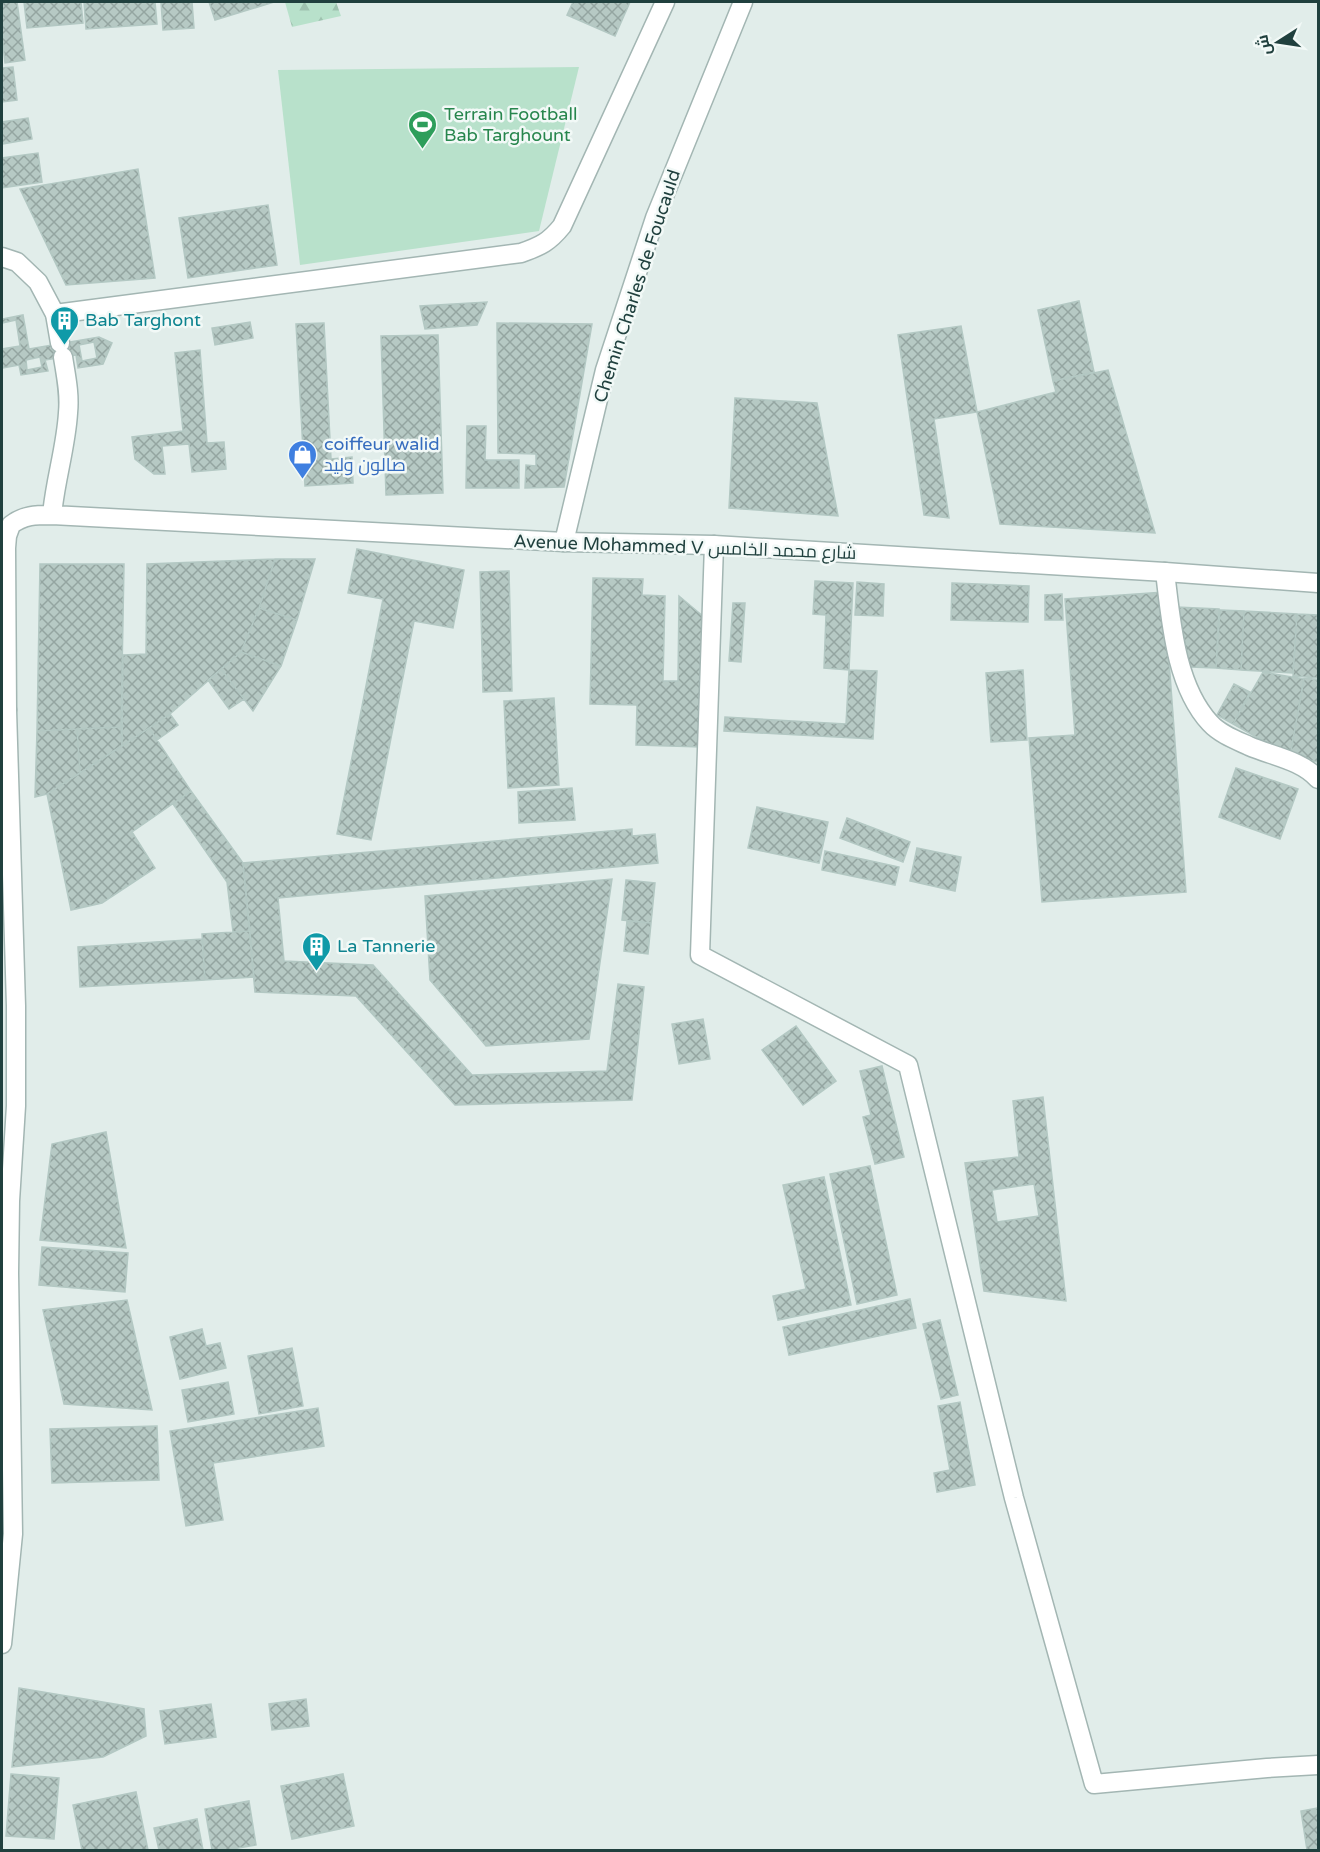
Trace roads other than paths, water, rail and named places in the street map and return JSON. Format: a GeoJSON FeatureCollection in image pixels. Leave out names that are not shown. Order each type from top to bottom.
{"type":"FeatureCollection","features":[{"type":"Feature","properties":{"kind":"street"},"geometry":{"type":"LineString","coordinates":[[55,314],[521,253],[539,247],[551,240],[562,226],[664,2]]}},
{"type":"Feature","properties":{"kind":"street","name":"Chemin Charles de Foucauld"},"geometry":{"type":"LineString","coordinates":[[564,542],[605,370],[655,218],[743,2]]}},
{"type":"Feature","properties":{"kind":"street"},"geometry":{"type":"LineString","coordinates":[[2,257],[17,262],[38,282],[55,314],[62,350],[68,381],[68,413],[52,515]]}},
{"type":"Feature","properties":{"kind":"street","name":"Avenue Mohammed V شارع محمد الخامس"},"geometry":{"type":"LineString","coordinates":[[6,518],[19,519],[30,515],[52,515],[564,542],[714,545],[1318,583]]}},
{"type":"Feature","properties":{"kind":"street"},"geometry":{"type":"LineString","coordinates":[[2,1644],[7,1534],[10,1201],[16,1106],[16,1006],[4,710],[6,518]]}},
{"type":"Feature","properties":{"kind":"street"},"geometry":{"type":"LineString","coordinates":[[714,545],[700,955],[908,1065],[1014,1498],[1094,1784],[1318,1765]]}},
{"type":"Feature","properties":{"kind":"street"},"geometry":{"type":"LineString","coordinates":[[1165,572],[1172,631],[1181,668],[1191,696],[1202,713],[1211,725],[1224,734],[1270,755],[1295,763],[1313,773],[1318,779]]}},
{"type":"Feature","properties":{"kind":"place","name":"Terrain Football Bab Targhount"},"geometry":{"type":"Point","coordinates":[423,150]}},
{"type":"Feature","properties":{"kind":"place","name":"Bab Targhont"},"geometry":{"type":"Point","coordinates":[64,346]}},
{"type":"Feature","properties":{"kind":"place","name":"coiffeur walid صالون وليد"},"geometry":{"type":"Point","coordinates":[303,480]}},
{"type":"Feature","properties":{"kind":"place","name":"La Tannerie"},"geometry":{"type":"Point","coordinates":[316,972]}}]}
